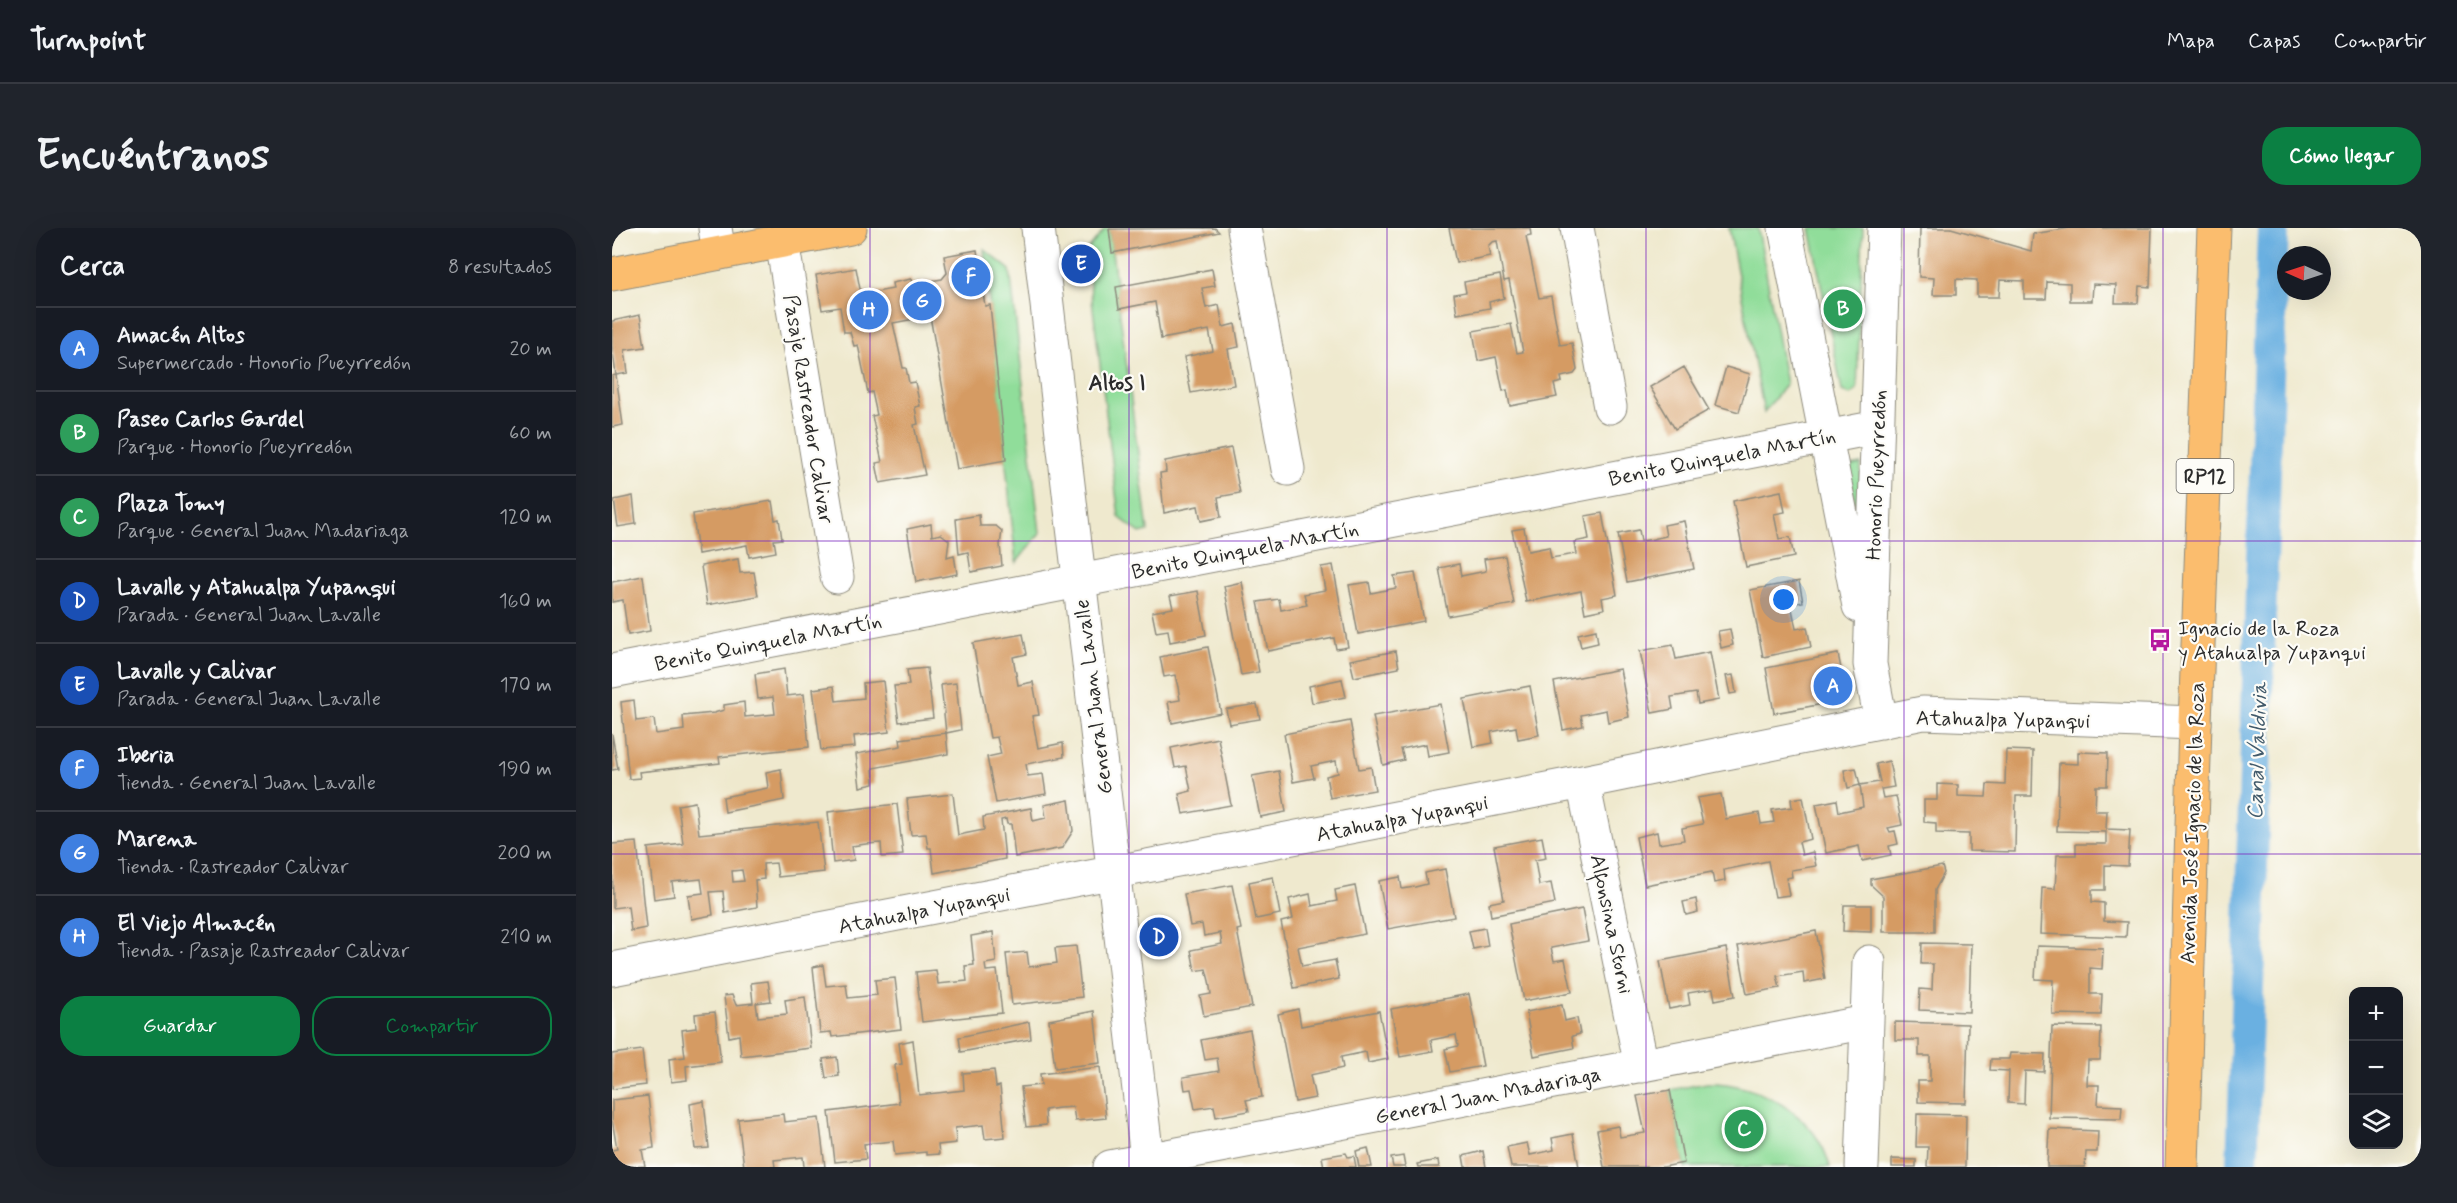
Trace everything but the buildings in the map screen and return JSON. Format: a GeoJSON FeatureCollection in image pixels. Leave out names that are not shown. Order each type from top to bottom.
{"type":"FeatureCollection","features":[{"type":"Feature","properties":{"kind":"main road"},"geometry":{"type":"LineString","coordinates":[[612,274],[717,240],[782,241],[849,228]]}},
{"type":"Feature","properties":{"kind":"main road","name":"Avenida José Ignacio de la Roza"},"geometry":{"type":"LineString","coordinates":[[2182,1167],[2195,723],[2214,228]]}},
{"type":"Feature","properties":{"kind":"street","name":"General Juan Lavalle"},"geometry":{"type":"LineString","coordinates":[[1038,228],[1147,1163]]}},
{"type":"Feature","properties":{"kind":"street"},"geometry":{"type":"LineString","coordinates":[[1244,228],[1288,470]]}},
{"type":"Feature","properties":{"kind":"street"},"geometry":{"type":"LineString","coordinates":[[1576,228],[1610,407]]}},
{"type":"Feature","properties":{"kind":"street"},"geometry":{"type":"LineString","coordinates":[[1785,228],[1870,664]]}},
{"type":"Feature","properties":{"kind":"street","name":"Honorio Pueyrredón"},"geometry":{"type":"LineString","coordinates":[[1881,722],[1870,664],[1884,228]]}},
{"type":"Feature","properties":{"kind":"street","name":"Pasaje Rastreador Calivar"},"geometry":{"type":"LineString","coordinates":[[782,241],[837,577]]}},
{"type":"Feature","properties":{"kind":"street","name":"Benito Quinquela Martín"},"geometry":{"type":"LineString","coordinates":[[612,671],[1878,427]]}},
{"type":"Feature","properties":{"kind":"street","name":"Atahualpa Yupanqui"},"geometry":{"type":"LineString","coordinates":[[612,969],[1583,783],[1923,713],[2195,723]]}},
{"type":"Feature","properties":{"kind":"street","name":"Alfonsina Storni"},"geometry":{"type":"LineString","coordinates":[[1583,783],[1641,1066]]}},
{"type":"Feature","properties":{"kind":"street"},"geometry":{"type":"LineString","coordinates":[[1862,1167],[1869,962]]}},
{"type":"Feature","properties":{"kind":"street","name":"General Juan Madariaga"},"geometry":{"type":"LineString","coordinates":[[1110,1167],[1147,1163],[1867,1022]]}},
{"type":"Feature","properties":{"kind":"green space"},"geometry":{"type":"Polygon","coordinates":[[[1729,228],[1758,228],[1786,384],[1764,413],[1729,228]]]}},
{"type":"Feature","properties":{"kind":"green space"},"geometry":{"type":"Polygon","coordinates":[[[1810,228],[1863,228],[1857,390],[1850,395],[1842,391],[1810,228]]]}},
{"type":"Feature","properties":{"kind":"green space"},"geometry":{"type":"Polygon","coordinates":[[[1105,229],[1109,229],[1148,531],[1140,533],[1119,517],[1086,252],[1105,229]]]}},
{"type":"Feature","properties":{"kind":"green space"},"geometry":{"type":"Polygon","coordinates":[[[984,249],[1010,270],[1040,533],[1016,563],[984,249]]]}},
{"type":"Feature","properties":{"kind":"green space"},"geometry":{"type":"Polygon","coordinates":[[[1861,464],[1860,531],[1849,469],[1851,466],[1861,464]]]}},
{"type":"Feature","properties":{"kind":"green space"},"geometry":{"type":"Polygon","coordinates":[[[1707,1083],[1746,1088],[1783,1105],[1799,1117],[1812,1132],[1823,1148],[1830,1167],[1685,1167],[1670,1090],[1707,1083]]]}},
{"type":"Feature","properties":{"kind":"waterway","name":"Canal Valdivia"},"geometry":{"type":"LineString","coordinates":[[2242,1167],[2273,228]]}},
{"type":"Feature","properties":{"kind":"place","name":"Lavalle y Calivar"},"geometry":{"type":"Point","coordinates":[1081,264]}},
{"type":"Feature","properties":{"kind":"place","name":"Iberia"},"geometry":{"type":"Point","coordinates":[971,277]}},
{"type":"Feature","properties":{"kind":"place","name":"Marena"},"geometry":{"type":"Point","coordinates":[922,301]}},
{"type":"Feature","properties":{"kind":"place","name":"Paseo Carlos Gardel"},"geometry":{"type":"Point","coordinates":[1843,309]}},
{"type":"Feature","properties":{"kind":"place","name":"El Viejo Almacén"},"geometry":{"type":"Point","coordinates":[869,310]}},
{"type":"Feature","properties":{"kind":"place","name":"Ignacio de la Roza y Atahualpa Yupanqui"},"geometry":{"type":"Point","coordinates":[2160,640]}},
{"type":"Feature","properties":{"kind":"place","name":"Amacén Altos"},"geometry":{"type":"Point","coordinates":[1833,686]}},
{"type":"Feature","properties":{"kind":"place","name":"Lavalle y Atahualpa Yupanqui"},"geometry":{"type":"Point","coordinates":[1159,937]}},
{"type":"Feature","properties":{"kind":"place","name":"Plaza Tomy"},"geometry":{"type":"Point","coordinates":[1744,1129]}},
{"type":"Feature","properties":{"kind":"district","name":"Altos I"},"geometry":{"type":"Point","coordinates":[1117,382]}}]}
